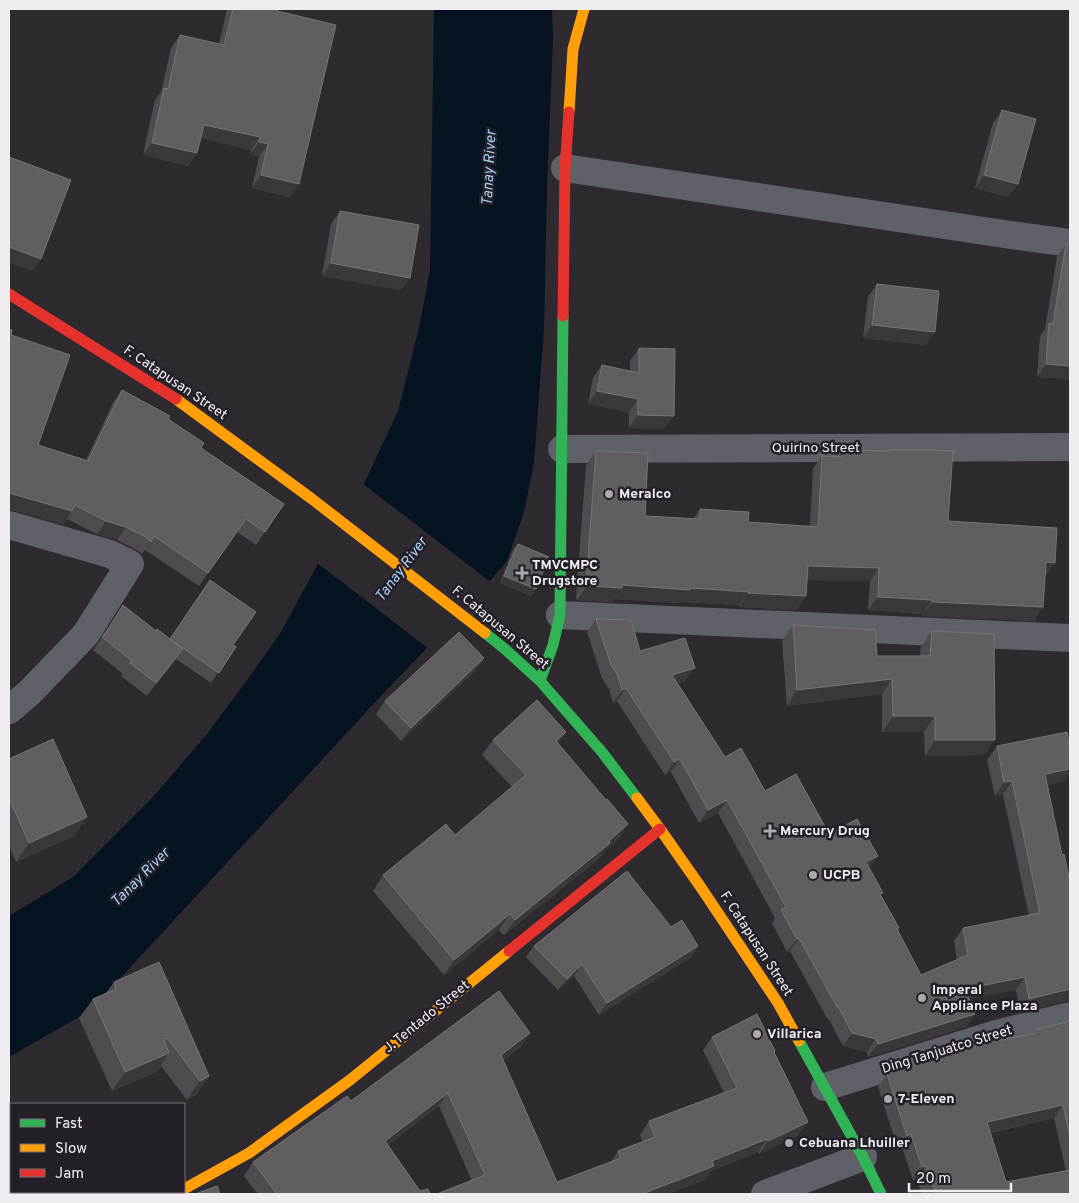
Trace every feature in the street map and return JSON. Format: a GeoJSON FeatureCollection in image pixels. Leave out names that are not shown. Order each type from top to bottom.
{"type":"FeatureCollection","features":[{"type":"Feature","properties":{"kind":"main road"},"geometry":{"type":"LineString","coordinates":[[540,681],[553,645],[560,615],[565,168],[573,50],[584,9]]}},
{"type":"Feature","properties":{"kind":"main road","name":"F. Catapusan Street"},"geometry":{"type":"LineString","coordinates":[[9,294],[180,401],[312,499],[465,617],[506,650],[540,681],[602,752],[660,829],[778,1003],[826,1087],[881,1194]]}},
{"type":"Feature","properties":{"kind":"main road","name":"J. Tentado Street"},"geometry":{"type":"LineString","coordinates":[[185,1187],[249,1154],[350,1080],[660,829]]}},
{"type":"Feature","properties":{"kind":"street"},"geometry":{"type":"LineString","coordinates":[[565,168],[1070,243]]}},
{"type":"Feature","properties":{"kind":"street","name":"Quirino Street"},"geometry":{"type":"LineString","coordinates":[[562,449],[1070,447]]}},
{"type":"Feature","properties":{"kind":"street"},"geometry":{"type":"LineString","coordinates":[[9,525],[110,554],[130,564],[86,634],[29,693],[9,710]]}},
{"type":"Feature","properties":{"kind":"street"},"geometry":{"type":"LineString","coordinates":[[560,615],[1070,638]]}},
{"type":"Feature","properties":{"kind":"street","name":"Ding Tanjuatco Street"},"geometry":{"type":"LineString","coordinates":[[826,1087],[996,1034],[1070,1016]]}},
{"type":"Feature","properties":{"kind":"street"},"geometry":{"type":"LineString","coordinates":[[765,1194],[863,1157]]}},
{"type":"Feature","properties":{"kind":"water","name":"Tanay River"},"geometry":{"type":"Polygon","coordinates":[[[434,9],[552,9],[553,38],[544,329],[534,463],[524,512],[507,561],[91,1010],[9,1057],[9,916],[73,877],[153,797],[207,734],[281,632],[363,486],[398,411],[419,328],[430,270],[434,9]]]}},
{"type":"Feature","properties":{"kind":"pier"},"geometry":{"type":"Polygon","coordinates":[[[362,483],[492,583],[429,649],[316,562],[362,483]]]}},
{"type":"Feature","properties":{"kind":"building"},"geometry":{"type":"Polygon","coordinates":[[[233,9],[277,9],[277,11],[336,25],[299,184],[261,175],[268,144],[259,142],[260,137],[204,125],[197,153],[152,143],[164,88],[168,89],[180,35],[224,45],[233,9]]]}},
{"type":"Feature","properties":{"kind":"building"},"geometry":{"type":"Polygon","coordinates":[[[1002,110],[1036,119],[1018,184],[984,175],[1002,110]]]}},
{"type":"Feature","properties":{"kind":"building"},"geometry":{"type":"Polygon","coordinates":[[[9,157],[71,180],[41,259],[9,247],[9,157]]]}},
{"type":"Feature","properties":{"kind":"building"},"geometry":{"type":"Polygon","coordinates":[[[340,211],[419,225],[410,278],[331,263],[340,211]]]}},
{"type":"Feature","properties":{"kind":"building"},"geometry":{"type":"Polygon","coordinates":[[[1066,244],[1070,244],[1070,366],[1046,364],[1049,323],[1053,324],[1066,244]]]}},
{"type":"Feature","properties":{"kind":"building"},"geometry":{"type":"Polygon","coordinates":[[[877,284],[939,291],[935,332],[872,325],[877,284]]]}},
{"type":"Feature","properties":{"kind":"building"},"geometry":{"type":"Polygon","coordinates":[[[9,329],[12,330],[11,335],[70,355],[38,445],[88,461],[122,390],[170,416],[168,419],[204,443],[201,448],[284,504],[265,532],[246,519],[208,573],[154,536],[151,542],[146,537],[126,527],[106,521],[75,505],[72,511],[9,493],[9,329]]]}},
{"type":"Feature","properties":{"kind":"building"},"geometry":{"type":"Polygon","coordinates":[[[639,348],[675,349],[674,416],[638,415],[638,399],[597,391],[602,365],[639,373],[639,348]]]}},
{"type":"Feature","properties":{"kind":"building"},"geometry":{"type":"Polygon","coordinates":[[[843,450],[953,451],[948,521],[1057,528],[1055,563],[1046,562],[1043,607],[932,602],[932,600],[878,597],[879,568],[808,566],[806,596],[690,588],[690,590],[621,585],[622,588],[586,585],[596,451],[648,453],[645,516],[700,519],[700,509],[749,512],[748,522],[818,527],[822,456],[843,457],[843,450]]]}},
{"type":"Feature","properties":{"kind":"building","name":"TMVCMPC Drugstore"},"geometry":{"type":"Polygon","coordinates":[[[518,544],[549,557],[536,589],[504,576],[518,544]]]}},
{"type":"Feature","properties":{"kind":"building"},"geometry":{"type":"Polygon","coordinates":[[[210,580],[256,612],[233,645],[236,647],[219,673],[170,639],[210,580]]]}},
{"type":"Feature","properties":{"kind":"building"},"geometry":{"type":"Polygon","coordinates":[[[123,605],[183,649],[156,683],[130,663],[132,661],[102,637],[123,605]]]}},
{"type":"Feature","properties":{"kind":"building"},"geometry":{"type":"Polygon","coordinates":[[[596,619],[631,620],[640,651],[685,638],[695,668],[672,675],[725,757],[741,748],[765,791],[796,774],[829,834],[857,819],[878,856],[866,862],[883,893],[880,894],[899,928],[897,929],[921,975],[968,955],[963,928],[1040,913],[1012,781],[1004,782],[997,746],[1067,732],[1070,750],[1070,769],[1045,774],[1062,855],[1064,854],[1070,882],[1070,989],[1029,999],[1025,977],[965,989],[975,1014],[878,1044],[876,1039],[852,1033],[799,938],[797,939],[781,910],[786,907],[727,800],[708,810],[680,759],[674,762],[626,688],[622,690],[618,676],[611,665],[596,619]]]}},
{"type":"Feature","properties":{"kind":"building"},"geometry":{"type":"Polygon","coordinates":[[[793,625],[875,630],[877,656],[930,656],[932,631],[994,634],[995,740],[935,740],[935,716],[893,716],[892,679],[797,690],[793,625]]]}},
{"type":"Feature","properties":{"kind":"building"},"geometry":{"type":"Polygon","coordinates":[[[459,632],[484,658],[411,728],[385,701],[459,632]]]}},
{"type":"Feature","properties":{"kind":"building"},"geometry":{"type":"Polygon","coordinates":[[[537,700],[566,732],[556,741],[628,824],[609,841],[610,843],[515,920],[510,914],[454,960],[383,875],[446,824],[455,835],[526,775],[493,740],[537,700]]]}},
{"type":"Feature","properties":{"kind":"building"},"geometry":{"type":"Polygon","coordinates":[[[53,739],[87,817],[29,843],[9,798],[9,759],[53,739]]]}},
{"type":"Feature","properties":{"kind":"building"},"geometry":{"type":"Polygon","coordinates":[[[627,871],[671,927],[682,920],[698,946],[607,1003],[582,964],[567,979],[534,946],[627,871]]]}},
{"type":"Feature","properties":{"kind":"building"},"geometry":{"type":"Polygon","coordinates":[[[159,962],[209,1076],[200,1081],[167,1038],[164,1040],[169,1053],[125,1072],[93,999],[116,989],[114,982],[159,962]]]}},
{"type":"Feature","properties":{"kind":"building"},"geometry":{"type":"Polygon","coordinates":[[[499,991],[530,1033],[501,1055],[557,1182],[621,1158],[618,1151],[655,1137],[649,1121],[737,1088],[712,1037],[757,1014],[808,1122],[768,1141],[767,1139],[712,1161],[714,1166],[642,1194],[437,1194],[485,1175],[448,1093],[385,1141],[420,1191],[428,1189],[430,1194],[277,1194],[253,1162],[347,1096],[351,1101],[499,991]]]}},
{"type":"Feature","properties":{"kind":"building"},"geometry":{"type":"Polygon","coordinates":[[[1070,1021],[1070,1137],[1063,1105],[987,1122],[1006,1182],[1070,1170],[1070,1194],[936,1194],[926,1166],[922,1167],[911,1134],[907,1136],[887,1074],[987,1043],[1036,1033],[1035,1030],[1070,1021]]]}},
{"type":"Feature","properties":{"kind":"building"},"geometry":{"type":"Polygon","coordinates":[[[9,1130],[10,1193],[33,1194],[9,1194],[9,1130]]]}},
{"type":"Feature","properties":{"kind":"building"},"geometry":{"type":"Polygon","coordinates":[[[217,1186],[220,1194],[195,1194],[217,1186]]]}},
{"type":"Feature","properties":{"kind":"traffic: fast"},"geometry":{"type":"LineString","coordinates":[[540,681],[553,645],[560,615],[563,316]]}},
{"type":"Feature","properties":{"kind":"traffic: fast"},"geometry":{"type":"LineString","coordinates":[[485,633],[540,681],[602,752],[637,798]]}},
{"type":"Feature","properties":{"kind":"traffic: fast"},"geometry":{"type":"LineString","coordinates":[[799,1041],[863,1157],[881,1194]]}},
{"type":"Feature","properties":{"kind":"traffic: slow"},"geometry":{"type":"LineString","coordinates":[[569,112],[573,49],[584,9]]}},
{"type":"Feature","properties":{"kind":"traffic: slow"},"geometry":{"type":"LineString","coordinates":[[176,399],[312,499],[485,633]]}},
{"type":"Feature","properties":{"kind":"traffic: slow"},"geometry":{"type":"LineString","coordinates":[[637,798],[702,889],[778,1003],[799,1041]]}},
{"type":"Feature","properties":{"kind":"traffic: slow"},"geometry":{"type":"LineString","coordinates":[[185,1188],[249,1153],[350,1080],[509,951]]}},
{"type":"Feature","properties":{"kind":"traffic: jam"},"geometry":{"type":"LineString","coordinates":[[563,316],[565,168],[569,112]]}},
{"type":"Feature","properties":{"kind":"traffic: jam"},"geometry":{"type":"LineString","coordinates":[[9,294],[176,399]]}},
{"type":"Feature","properties":{"kind":"traffic: jam"},"geometry":{"type":"LineString","coordinates":[[509,951],[660,829]]}},
{"type":"Feature","properties":{"kind":"place","name":"Meralco"},"geometry":{"type":"Point","coordinates":[609,494]}},
{"type":"Feature","properties":{"kind":"place","name":"TMVCMPC Drugstore"},"geometry":{"type":"Point","coordinates":[522,573]}},
{"type":"Feature","properties":{"kind":"place","name":"Mercury Drug"},"geometry":{"type":"Point","coordinates":[770,831]}},
{"type":"Feature","properties":{"kind":"place","name":"UCPB"},"geometry":{"type":"Point","coordinates":[813,875]}},
{"type":"Feature","properties":{"kind":"place","name":"Imperal Appliance Plaza"},"geometry":{"type":"Point","coordinates":[922,998]}},
{"type":"Feature","properties":{"kind":"place","name":"Villarica"},"geometry":{"type":"Point","coordinates":[757,1034]}},
{"type":"Feature","properties":{"kind":"place","name":"7-Eleven"},"geometry":{"type":"Point","coordinates":[888,1099]}},
{"type":"Feature","properties":{"kind":"place","name":"Cebuana Lhuiller"},"geometry":{"type":"Point","coordinates":[789,1143]}}]}
